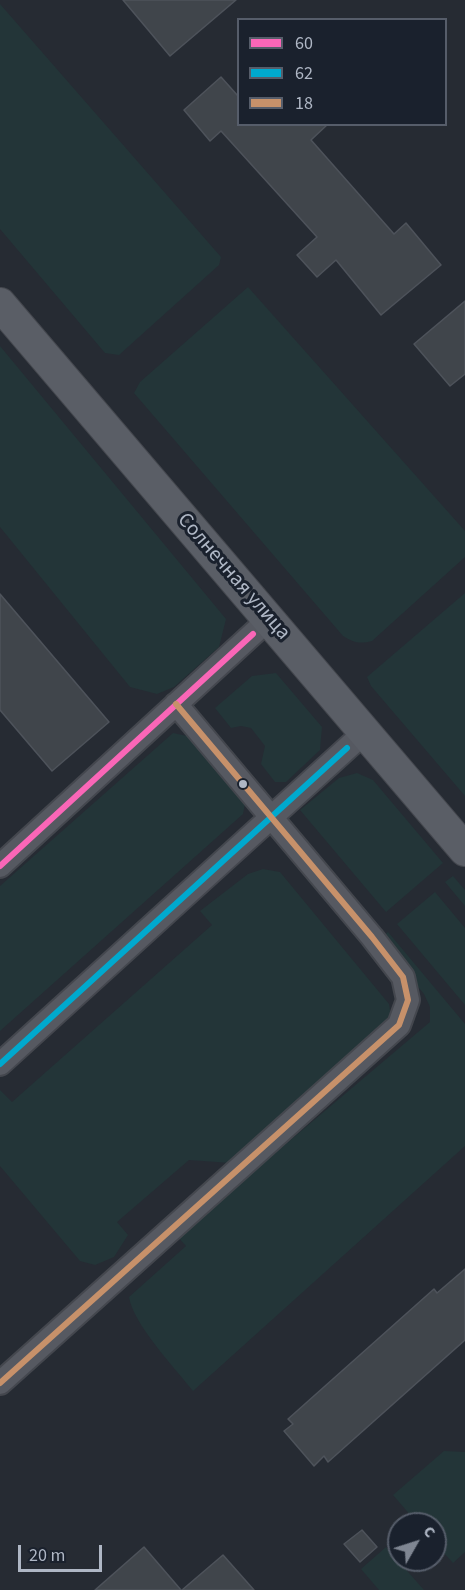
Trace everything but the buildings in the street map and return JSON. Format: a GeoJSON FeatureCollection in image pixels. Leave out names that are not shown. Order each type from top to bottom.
{"type":"FeatureCollection","features":[{"type":"Feature","properties":{"kind":"main road","name":"Солнечная улица"},"geometry":{"type":"LineString","coordinates":[[0,304],[465,850]]}},
{"type":"Feature","properties":{"kind":"street"},"geometry":{"type":"LineString","coordinates":[[0,866],[269,619]]}},
{"type":"Feature","properties":{"kind":"street"},"geometry":{"type":"LineString","coordinates":[[0,1383],[399,1025],[408,1000],[403,977],[176,704]]}},
{"type":"Feature","properties":{"kind":"street"},"geometry":{"type":"LineString","coordinates":[[0,1064],[364,732]]}},
{"type":"Feature","properties":{"kind":"shaded area"},"geometry":{"type":"Polygon","coordinates":[[[0,4],[221,257],[219,265],[119,355],[105,353],[0,229],[0,4]]]}},
{"type":"Feature","properties":{"kind":"shaded area"},"geometry":{"type":"Polygon","coordinates":[[[248,287],[465,531],[465,557],[372,641],[357,642],[343,636],[134,393],[140,382],[248,287]]]}},
{"type":"Feature","properties":{"kind":"shaded area"},"geometry":{"type":"Polygon","coordinates":[[[0,346],[226,619],[219,647],[174,687],[157,694],[130,687],[0,527],[0,346]]]}},
{"type":"Feature","properties":{"kind":"shaded area"},"geometry":{"type":"Polygon","coordinates":[[[465,593],[465,796],[371,686],[367,677],[465,593]]]}},
{"type":"Feature","properties":{"kind":"shaded area"},"geometry":{"type":"Polygon","coordinates":[[[276,673],[322,727],[320,750],[286,782],[275,782],[261,764],[265,746],[251,728],[241,726],[231,728],[215,708],[252,676],[276,673]]]}},
{"type":"Feature","properties":{"kind":"shaded area"},"geometry":{"type":"Polygon","coordinates":[[[173,733],[187,736],[245,804],[243,814],[0,1031],[0,886],[173,733]]]}},
{"type":"Feature","properties":{"kind":"shaded area"},"geometry":{"type":"Polygon","coordinates":[[[357,773],[373,780],[443,863],[386,912],[300,810],[339,778],[357,773]]]}},
{"type":"Feature","properties":{"kind":"shaded area"},"geometry":{"type":"Polygon","coordinates":[[[263,869],[280,872],[389,1004],[392,1023],[231,1163],[189,1160],[117,1222],[128,1235],[114,1257],[95,1265],[80,1261],[0,1166],[0,1090],[12,1102],[212,925],[200,911],[248,874],[263,869]]]}},
{"type":"Feature","properties":{"kind":"shaded area"},"geometry":{"type":"Polygon","coordinates":[[[453,876],[465,890],[465,906],[445,882],[453,876]]]}},
{"type":"Feature","properties":{"kind":"shaded area"},"geometry":{"type":"Polygon","coordinates":[[[435,892],[465,928],[465,1005],[397,924],[435,892]]]}},
{"type":"Feature","properties":{"kind":"shaded area"},"geometry":{"type":"Polygon","coordinates":[[[388,932],[465,1024],[465,1146],[193,1391],[146,1333],[132,1308],[129,1297],[186,1246],[177,1236],[430,1022],[430,1007],[424,994],[379,940],[388,932]]]}},
{"type":"Feature","properties":{"kind":"shaded area"},"geometry":{"type":"Polygon","coordinates":[[[444,1451],[465,1452],[465,1552],[453,1563],[447,1556],[447,1512],[408,1512],[393,1495],[444,1451]]]}},
{"type":"Feature","properties":{"kind":"shaded area"},"geometry":{"type":"Polygon","coordinates":[[[386,1547],[387,1572],[408,1572],[424,1590],[379,1590],[361,1569],[386,1547]]]}},
{"type":"Feature","properties":{"kind":"transit line","name":"60"},"geometry":{"type":"LineString","coordinates":[[0,866],[253,634]]}},
{"type":"Feature","properties":{"kind":"transit line","name":"18"},"geometry":{"type":"LineString","coordinates":[[0,1383],[399,1025],[408,1000],[403,977],[372,937],[176,704]]}},
{"type":"Feature","properties":{"kind":"transit line","name":"62"},"geometry":{"type":"LineString","coordinates":[[0,1064],[347,748]]}}]}
